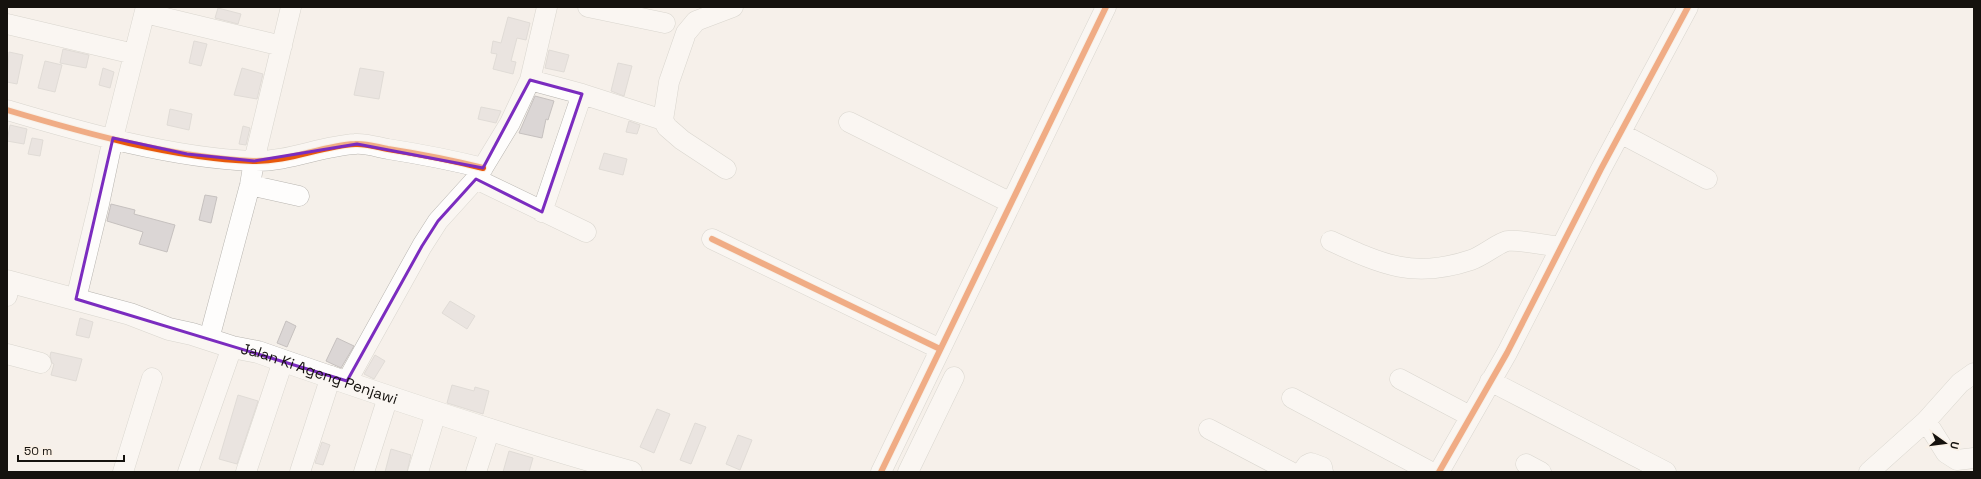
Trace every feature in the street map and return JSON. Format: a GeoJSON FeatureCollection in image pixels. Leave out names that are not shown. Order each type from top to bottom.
{"type":"FeatureCollection","features":[{"type":"Feature","properties":{"kind":"main road","name":"Jalan Ki Ageng Penjawi"},"geometry":{"type":"LineString","coordinates":[[8,286],[76,299],[130,314],[169,329],[258,352],[436,413],[555,451],[630,472]]}},
{"type":"Feature","properties":{"kind":"street"},"geometry":{"type":"LineString","coordinates":[[188,472],[221,343],[254,161],[291,7]]}},
{"type":"Feature","properties":{"kind":"street"},"geometry":{"type":"LineString","coordinates":[[300,472],[339,379],[438,221],[480,173],[510,123],[530,80],[547,7]]}},
{"type":"Feature","properties":{"kind":"street"},"geometry":{"type":"LineString","coordinates":[[588,7],[665,15],[686,33]]}},
{"type":"Feature","properties":{"kind":"street"},"geometry":{"type":"LineString","coordinates":[[663,120],[669,82],[686,33],[696,21],[733,7]]}},
{"type":"Feature","properties":{"kind":"street"},"geometry":{"type":"LineString","coordinates":[[881,472],[1106,7]]}},
{"type":"Feature","properties":{"kind":"street"},"geometry":{"type":"LineString","coordinates":[[1439,472],[1523,321],[1620,133],[1688,7]]}},
{"type":"Feature","properties":{"kind":"street"},"geometry":{"type":"LineString","coordinates":[[76,299],[113,138],[146,10],[282,46]]}},
{"type":"Feature","properties":{"kind":"street"},"geometry":{"type":"LineString","coordinates":[[7,24],[134,54]]}},
{"type":"Feature","properties":{"kind":"street"},"geometry":{"type":"LineString","coordinates":[[530,80],[582,94],[663,120],[667,126],[682,140],[726,169]]}},
{"type":"Feature","properties":{"kind":"street"},"geometry":{"type":"LineString","coordinates":[[542,212],[582,94]]}},
{"type":"Feature","properties":{"kind":"street"},"geometry":{"type":"LineString","coordinates":[[7,110],[113,138],[187,154],[254,161],[278,159],[330,147],[357,144],[449,160],[480,173],[542,212],[586,232]]}},
{"type":"Feature","properties":{"kind":"street"},"geometry":{"type":"LineString","coordinates":[[849,122],[1011,203]]}},
{"type":"Feature","properties":{"kind":"street"},"geometry":{"type":"LineString","coordinates":[[1620,133],[1707,179]]}},
{"type":"Feature","properties":{"kind":"street"},"geometry":{"type":"LineString","coordinates":[[250,185],[299,196]]}},
{"type":"Feature","properties":{"kind":"street"},"geometry":{"type":"LineString","coordinates":[[712,239],[940,349]]}},
{"type":"Feature","properties":{"kind":"street"},"geometry":{"type":"LineString","coordinates":[[1330,241],[1371,259],[1403,268],[1421,270],[1447,266],[1472,259],[1507,241],[1557,255]]}},
{"type":"Feature","properties":{"kind":"street"},"geometry":{"type":"LineString","coordinates":[[7,354],[41,363]]}},
{"type":"Feature","properties":{"kind":"street"},"geometry":{"type":"LineString","coordinates":[[246,472],[283,361]]}},
{"type":"Feature","properties":{"kind":"street"},"geometry":{"type":"LineString","coordinates":[[1869,472],[1926,420],[1960,383],[1974,373]]}},
{"type":"Feature","properties":{"kind":"street"},"geometry":{"type":"LineString","coordinates":[[908,472],[954,377]]}},
{"type":"Feature","properties":{"kind":"street"},"geometry":{"type":"LineString","coordinates":[[123,472],[152,378]]}},
{"type":"Feature","properties":{"kind":"street"},"geometry":{"type":"LineString","coordinates":[[1400,379],[1470,416]]}},
{"type":"Feature","properties":{"kind":"street"},"geometry":{"type":"LineString","coordinates":[[1490,381],[1666,472]]}},
{"type":"Feature","properties":{"kind":"street"},"geometry":{"type":"LineString","coordinates":[[364,472],[388,397]]}},
{"type":"Feature","properties":{"kind":"street"},"geometry":{"type":"LineString","coordinates":[[1292,398],[1431,472]]}},
{"type":"Feature","properties":{"kind":"street"},"geometry":{"type":"LineString","coordinates":[[418,472],[436,413]]}},
{"type":"Feature","properties":{"kind":"street"},"geometry":{"type":"LineString","coordinates":[[1926,420],[1946,453],[1957,460],[1974,458]]}},
{"type":"Feature","properties":{"kind":"street"},"geometry":{"type":"LineString","coordinates":[[476,472],[490,429]]}},
{"type":"Feature","properties":{"kind":"street"},"geometry":{"type":"LineString","coordinates":[[1209,429],[1290,472]]}},
{"type":"Feature","properties":{"kind":"street"},"geometry":{"type":"LineString","coordinates":[[1302,472],[1307,465],[1312,463],[1322,467],[1323,472]]}},
{"type":"Feature","properties":{"kind":"highlighted area"},"geometry":{"type":"Polygon","coordinates":[[[530,80],[582,94],[542,212],[476,179],[438,221],[422,246],[347,381],[76,299],[113,138],[187,154],[254,161],[357,144],[483,168],[530,80]]]}},
{"type":"Feature","properties":{"kind":"building"},"geometry":{"type":"Polygon","coordinates":[[[218,8],[241,14],[238,24],[215,18],[218,8]]]}},
{"type":"Feature","properties":{"kind":"building"},"geometry":{"type":"Polygon","coordinates":[[[508,17],[530,23],[526,40],[517,38],[511,61],[516,62],[513,74],[493,69],[497,54],[491,53],[493,41],[501,43],[508,17]]]}},
{"type":"Feature","properties":{"kind":"building"},"geometry":{"type":"Polygon","coordinates":[[[194,41],[207,44],[201,66],[189,63],[194,41]]]}},
{"type":"Feature","properties":{"kind":"building"},"geometry":{"type":"Polygon","coordinates":[[[63,49],[89,55],[86,68],[60,63],[63,49]]]}},
{"type":"Feature","properties":{"kind":"building"},"geometry":{"type":"Polygon","coordinates":[[[549,50],[569,55],[564,72],[545,68],[549,50]]]}},
{"type":"Feature","properties":{"kind":"building"},"geometry":{"type":"Polygon","coordinates":[[[9,52],[23,55],[17,84],[7,82],[9,52]]]}},
{"type":"Feature","properties":{"kind":"building"},"geometry":{"type":"Polygon","coordinates":[[[45,61],[62,65],[55,92],[38,88],[45,61]]]}},
{"type":"Feature","properties":{"kind":"building"},"geometry":{"type":"Polygon","coordinates":[[[618,63],[632,66],[624,96],[611,91],[618,63]]]}},
{"type":"Feature","properties":{"kind":"building"},"geometry":{"type":"Polygon","coordinates":[[[103,68],[114,72],[110,88],[99,85],[103,68]]]}},
{"type":"Feature","properties":{"kind":"building"},"geometry":{"type":"Polygon","coordinates":[[[242,68],[263,74],[257,99],[234,95],[242,68]]]}},
{"type":"Feature","properties":{"kind":"building"},"geometry":{"type":"Polygon","coordinates":[[[360,68],[384,72],[379,99],[354,95],[360,68]]]}},
{"type":"Feature","properties":{"kind":"building"},"geometry":{"type":"Polygon","coordinates":[[[535,96],[554,101],[548,120],[546,119],[542,138],[519,133],[535,96]]]}},
{"type":"Feature","properties":{"kind":"building"},"geometry":{"type":"Polygon","coordinates":[[[481,107],[501,111],[496,123],[478,119],[481,107]]]}},
{"type":"Feature","properties":{"kind":"building"},"geometry":{"type":"Polygon","coordinates":[[[170,109],[192,114],[189,130],[167,125],[170,109]]]}},
{"type":"Feature","properties":{"kind":"building"},"geometry":{"type":"Polygon","coordinates":[[[629,121],[640,125],[637,134],[626,132],[629,121]]]}},
{"type":"Feature","properties":{"kind":"building"},"geometry":{"type":"Polygon","coordinates":[[[10,125],[27,129],[24,144],[7,141],[10,125]]]}},
{"type":"Feature","properties":{"kind":"building"},"geometry":{"type":"Polygon","coordinates":[[[243,126],[250,128],[246,145],[239,144],[243,126]]]}},
{"type":"Feature","properties":{"kind":"building"},"geometry":{"type":"Polygon","coordinates":[[[32,138],[43,140],[40,156],[28,154],[32,138]]]}},
{"type":"Feature","properties":{"kind":"building"},"geometry":{"type":"Polygon","coordinates":[[[604,153],[627,159],[623,175],[599,169],[604,153]]]}},
{"type":"Feature","properties":{"kind":"building"},"geometry":{"type":"Polygon","coordinates":[[[205,195],[217,197],[211,223],[199,220],[205,195]]]}},
{"type":"Feature","properties":{"kind":"building"},"geometry":{"type":"Polygon","coordinates":[[[111,204],[135,210],[134,214],[175,225],[167,252],[139,244],[143,232],[107,221],[111,204]]]}},
{"type":"Feature","properties":{"kind":"building"},"geometry":{"type":"Polygon","coordinates":[[[450,301],[475,316],[467,329],[442,313],[450,301]]]}},
{"type":"Feature","properties":{"kind":"building"},"geometry":{"type":"Polygon","coordinates":[[[80,318],[93,322],[89,338],[76,335],[80,318]]]}},
{"type":"Feature","properties":{"kind":"building"},"geometry":{"type":"Polygon","coordinates":[[[286,321],[296,326],[287,347],[277,343],[286,321]]]}},
{"type":"Feature","properties":{"kind":"building"},"geometry":{"type":"Polygon","coordinates":[[[337,338],[354,346],[341,368],[326,361],[337,338]]]}},
{"type":"Feature","properties":{"kind":"building"},"geometry":{"type":"Polygon","coordinates":[[[51,352],[82,359],[76,381],[51,375],[54,364],[52,363],[50,356],[51,352]]]}},
{"type":"Feature","properties":{"kind":"building"},"geometry":{"type":"Polygon","coordinates":[[[375,355],[385,361],[374,379],[364,374],[375,355]]]}},
{"type":"Feature","properties":{"kind":"building"},"geometry":{"type":"Polygon","coordinates":[[[452,385],[474,391],[475,387],[489,391],[483,414],[447,403],[452,385]]]}},
{"type":"Feature","properties":{"kind":"building"},"geometry":{"type":"Polygon","coordinates":[[[238,395],[258,401],[237,464],[219,459],[238,395]]]}},
{"type":"Feature","properties":{"kind":"building"},"geometry":{"type":"Polygon","coordinates":[[[657,409],[670,414],[654,453],[640,447],[657,409]]]}},
{"type":"Feature","properties":{"kind":"building"},"geometry":{"type":"Polygon","coordinates":[[[695,423],[706,427],[691,464],[680,460],[695,423]]]}},
{"type":"Feature","properties":{"kind":"building"},"geometry":{"type":"Polygon","coordinates":[[[738,435],[752,440],[740,470],[726,464],[738,435]]]}},
{"type":"Feature","properties":{"kind":"building"},"geometry":{"type":"Polygon","coordinates":[[[322,442],[330,445],[323,465],[315,463],[322,442]]]}},
{"type":"Feature","properties":{"kind":"building"},"geometry":{"type":"Polygon","coordinates":[[[391,449],[411,455],[407,472],[385,472],[391,449]]]}},
{"type":"Feature","properties":{"kind":"building"},"geometry":{"type":"Polygon","coordinates":[[[509,451],[533,458],[529,472],[503,472],[509,451]]]}},
{"type":"Feature","properties":{"kind":"cycle path"},"geometry":{"type":"LineString","coordinates":[[881,472],[1106,7]]}},
{"type":"Feature","properties":{"kind":"cycle path"},"geometry":{"type":"LineString","coordinates":[[1439,472],[1507,353],[1601,169],[1688,7]]}},
{"type":"Feature","properties":{"kind":"cycle path"},"geometry":{"type":"LineString","coordinates":[[7,110],[129,143],[160,150],[223,159],[266,161],[292,157],[342,145],[359,144],[436,157],[483,168]]}},
{"type":"Feature","properties":{"kind":"cycle path"},"geometry":{"type":"LineString","coordinates":[[712,239],[940,349]]}}]}
